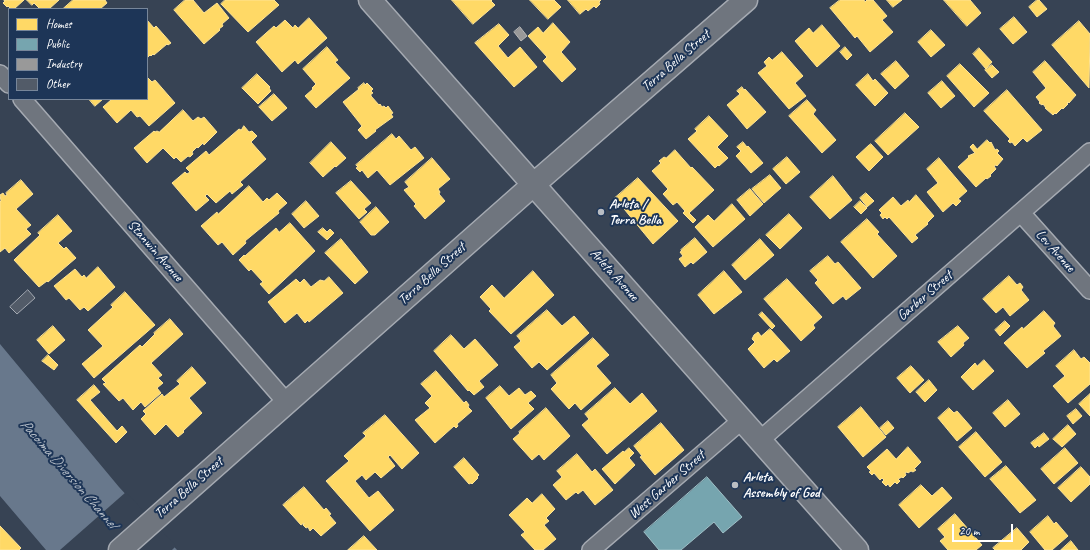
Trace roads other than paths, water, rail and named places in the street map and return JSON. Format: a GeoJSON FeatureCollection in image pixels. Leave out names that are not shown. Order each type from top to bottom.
{"type":"FeatureCollection","features":[{"type":"Feature","properties":{"kind":"main road","name":"Arleta Avenue"},"geometry":{"type":"LineString","coordinates":[[370,0],[857,550]]}},
{"type":"Feature","properties":{"kind":"main road","name":"Terra Bella Street"},"geometry":{"type":"LineString","coordinates":[[120,550],[533,185],[746,0]]}},
{"type":"Feature","properties":{"kind":"street"},"geometry":{"type":"LineString","coordinates":[[0,74],[8,83]]}},
{"type":"Feature","properties":{"kind":"street","name":"Stanwin Avenue"},"geometry":{"type":"LineString","coordinates":[[23,100],[287,403]]}},
{"type":"Feature","properties":{"kind":"street","name":"Garber Street"},"geometry":{"type":"LineString","coordinates":[[760,440],[1090,152]]}},
{"type":"Feature","properties":{"kind":"street","name":"Lev Avenue"},"geometry":{"type":"LineString","coordinates":[[1021,213],[1090,290]]}},
{"type":"Feature","properties":{"kind":"street","name":"West Garber Street"},"geometry":{"type":"LineString","coordinates":[[591,550],[742,420]]}},
{"type":"Feature","properties":{"kind":"water","name":"Pacoima Diversion Channel"},"geometry":{"type":"Polygon","coordinates":[[[0,344],[119,487],[177,550],[46,550],[0,496],[0,344]]]}},
{"type":"Feature","properties":{"kind":"place","name":"Arleta / Terra Bella"},"geometry":{"type":"Point","coordinates":[601,212]}},
{"type":"Feature","properties":{"kind":"place","name":"Arleta Assembly of God"},"geometry":{"type":"Point","coordinates":[735,485]}}]}
